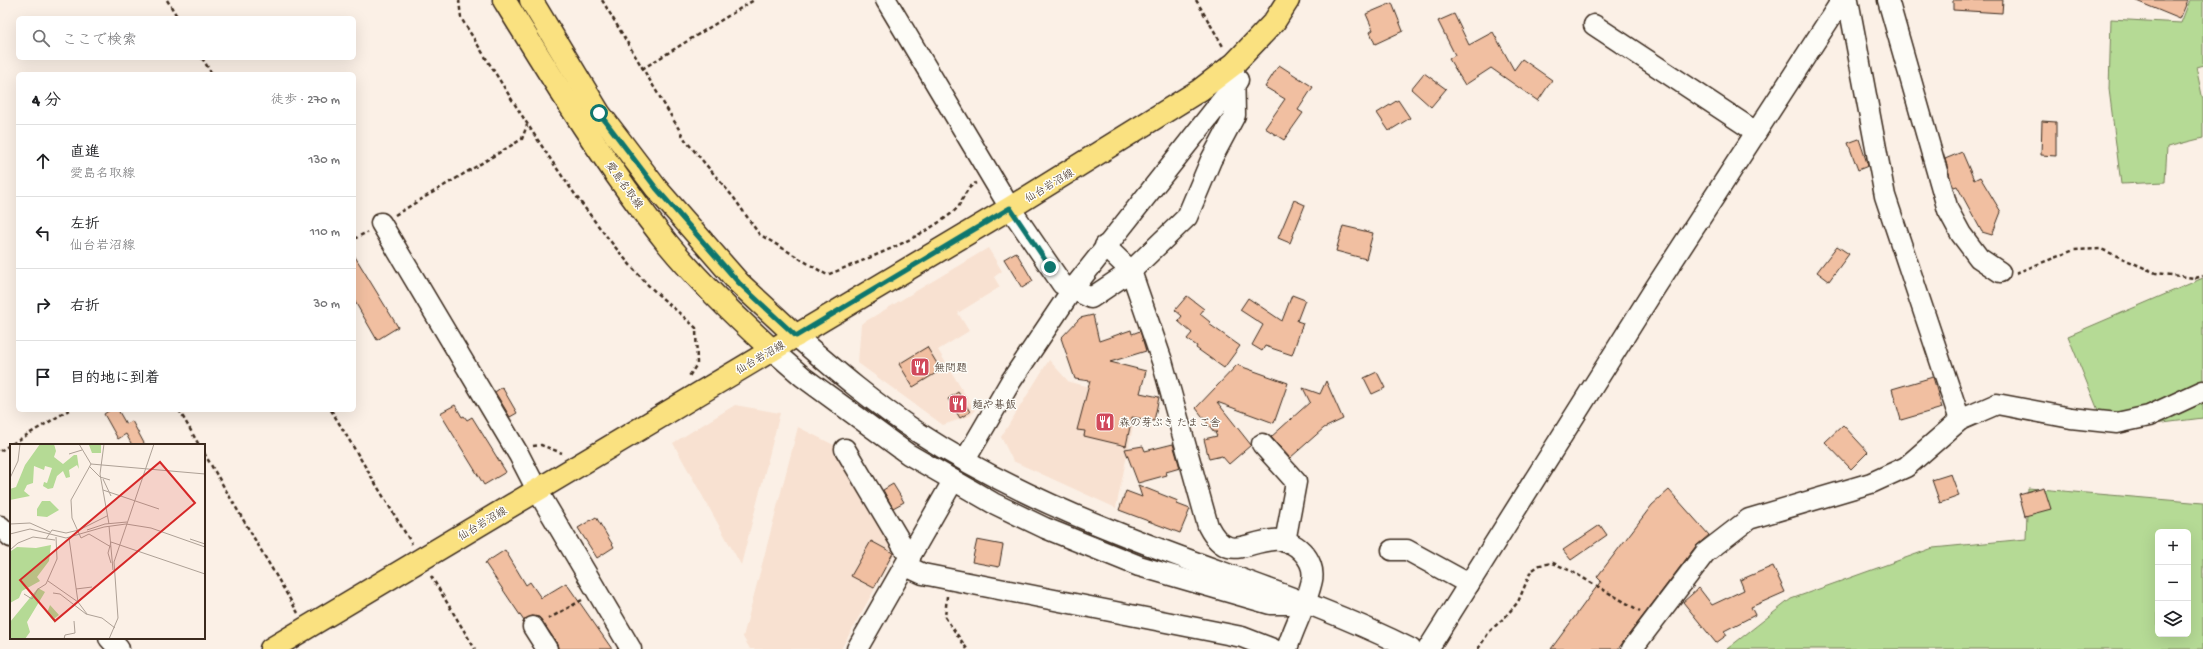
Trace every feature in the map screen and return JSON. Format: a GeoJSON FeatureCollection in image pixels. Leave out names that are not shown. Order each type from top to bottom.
{"type":"FeatureCollection","features":[{"type":"Feature","properties":{"kind":"main road","name":"愛島名取線"},"geometry":{"type":"LineString","coordinates":[[504,0],[565,97],[612,167],[668,244],[727,308],[772,350]]}},
{"type":"Feature","properties":{"kind":"main road","name":"愛島名取線"},"geometry":{"type":"LineString","coordinates":[[531,0],[599,113],[656,188],[739,283],[796,336]]}},
{"type":"Feature","properties":{"kind":"main road","name":"仙台岩沼線"},"geometry":{"type":"LineString","coordinates":[[271,649],[1010,208],[1200,90],[1234,74],[1274,22],[1288,0]]}},
{"type":"Feature","properties":{"kind":"street"},"geometry":{"type":"LineString","coordinates":[[886,0],[1010,208],[1062,284],[1091,298],[1131,272],[1187,217],[1210,160],[1235,115],[1234,74]]}},
{"type":"Feature","properties":{"kind":"street"},"geometry":{"type":"LineString","coordinates":[[1428,649],[1646,301],[1842,0]]}},
{"type":"Feature","properties":{"kind":"street"},"geometry":{"type":"LineString","coordinates":[[1848,0],[1885,196],[1960,420]]}},
{"type":"Feature","properties":{"kind":"street"},"geometry":{"type":"LineString","coordinates":[[1888,0],[1948,210],[1961,234],[1979,258],[2000,272]]}},
{"type":"Feature","properties":{"kind":"street"},"geometry":{"type":"LineString","coordinates":[[1594,25],[1756,132]]}},
{"type":"Feature","properties":{"kind":"street"},"geometry":{"type":"LineString","coordinates":[[965,460],[1011,381],[1072,290],[1234,74]]}},
{"type":"Feature","properties":{"kind":"street"},"geometry":{"type":"LineString","coordinates":[[381,224],[519,455],[537,490],[631,649]]}},
{"type":"Feature","properties":{"kind":"street"},"geometry":{"type":"LineString","coordinates":[[1105,246],[1131,272],[1162,361],[1208,526],[1213,536],[1232,548],[1244,547],[1274,539],[1285,542],[1302,551],[1312,563],[1312,579],[1305,603],[1287,649]]}},
{"type":"Feature","properties":{"kind":"street"},"geometry":{"type":"LineString","coordinates":[[796,336],[883,408],[920,433],[965,460],[1023,491],[1115,532],[1305,603],[1380,634],[1411,649]]}},
{"type":"Feature","properties":{"kind":"street"},"geometry":{"type":"LineString","coordinates":[[772,350],[803,377],[908,454],[993,503],[1045,528],[1139,566],[1270,604],[1305,603]]}},
{"type":"Feature","properties":{"kind":"street"},"geometry":{"type":"LineString","coordinates":[[1632,649],[1705,554],[1749,519],[1871,484],[1906,467],[1960,420],[1997,404],[2071,418],[2116,423],[2149,416],[2203,391]]}},
{"type":"Feature","properties":{"kind":"street"},"geometry":{"type":"LineString","coordinates":[[1262,444],[1296,482],[1285,542]]}},
{"type":"Feature","properties":{"kind":"street"},"geometry":{"type":"LineString","coordinates":[[845,449],[908,562],[930,575],[1242,637],[1274,649]]}},
{"type":"Feature","properties":{"kind":"street"},"geometry":{"type":"LineString","coordinates":[[857,649],[953,481]]}},
{"type":"Feature","properties":{"kind":"street"},"geometry":{"type":"LineString","coordinates":[[0,526],[10,536]]}},
{"type":"Feature","properties":{"kind":"street"},"geometry":{"type":"LineString","coordinates":[[1392,550],[1408,550],[1469,584]]}},
{"type":"Feature","properties":{"kind":"street"},"geometry":{"type":"LineString","coordinates":[[534,627],[547,649]]}},
{"type":"Feature","properties":{"kind":"street"},"geometry":{"type":"LineString","coordinates":[[110,639],[119,649]]}},
{"type":"Feature","properties":{"kind":"path"},"geometry":{"type":"LineString","coordinates":[[168,0],[177,16]]}},
{"type":"Feature","properties":{"kind":"path"},"geometry":{"type":"LineString","coordinates":[[459,0],[461,18],[528,124],[586,210],[639,276],[696,328],[697,364],[689,377],[683,381]]}},
{"type":"Feature","properties":{"kind":"path"},"geometry":{"type":"LineString","coordinates":[[602,0],[686,141],[734,198],[760,234],[827,275],[902,245],[953,212],[969,186],[990,175]]}},
{"type":"Feature","properties":{"kind":"path"},"geometry":{"type":"LineString","coordinates":[[642,69],[754,0]]}},
{"type":"Feature","properties":{"kind":"path"},"geometry":{"type":"LineString","coordinates":[[1196,0],[1234,74]]}},
{"type":"Feature","properties":{"kind":"path"},"geometry":{"type":"LineString","coordinates":[[203,60],[211,72]]}},
{"type":"Feature","properties":{"kind":"path"},"geometry":{"type":"LineString","coordinates":[[381,224],[522,139],[528,124]]}},
{"type":"Feature","properties":{"kind":"path"},"geometry":{"type":"LineString","coordinates":[[2000,272],[2019,273],[2050,258],[2074,250],[2101,249],[2156,273],[2195,278],[2203,276]]}},
{"type":"Feature","properties":{"kind":"path"},"geometry":{"type":"LineString","coordinates":[[12,444],[66,412]]}},
{"type":"Feature","properties":{"kind":"path"},"geometry":{"type":"LineString","coordinates":[[180,412],[198,444]]}},
{"type":"Feature","properties":{"kind":"path"},"geometry":{"type":"LineString","coordinates":[[332,412],[475,649]]}},
{"type":"Feature","properties":{"kind":"path"},"geometry":{"type":"LineString","coordinates":[[0,451],[10,445]]}},
{"type":"Feature","properties":{"kind":"path"},"geometry":{"type":"LineString","coordinates":[[519,455],[534,445],[566,453]]}},
{"type":"Feature","properties":{"kind":"path"},"geometry":{"type":"LineString","coordinates":[[205,455],[306,628]]}},
{"type":"Feature","properties":{"kind":"path"},"geometry":{"type":"LineString","coordinates":[[1478,649],[1489,632],[1518,602],[1531,571],[1540,565],[1553,563],[1571,571],[1654,619]]}},
{"type":"Feature","properties":{"kind":"path"},"geometry":{"type":"LineString","coordinates":[[534,627],[597,591]]}},
{"type":"Feature","properties":{"kind":"path"},"geometry":{"type":"LineString","coordinates":[[946,602],[945,617],[967,649]]}},
{"type":"Feature","properties":{"kind":"shaded area"},"geometry":{"type":"Polygon","coordinates":[[[988,248],[1002,271],[994,277],[1000,287],[958,313],[969,331],[938,350],[975,411],[970,416],[943,425],[858,363],[861,324],[988,248]]]}},
{"type":"Feature","properties":{"kind":"shaded area"},"geometry":{"type":"Polygon","coordinates":[[[1049,360],[1069,382],[1139,398],[1116,508],[1013,461],[1001,437],[1049,360]]]}},
{"type":"Feature","properties":{"kind":"shaded area"},"geometry":{"type":"Polygon","coordinates":[[[735,405],[780,413],[741,565],[673,443],[735,405]]]}},
{"type":"Feature","properties":{"kind":"shaded area"},"geometry":{"type":"Polygon","coordinates":[[[798,427],[834,445],[896,551],[841,649],[750,649],[743,637],[798,427]]]}},
{"type":"Feature","properties":{"kind":"green space"},"geometry":{"type":"Polygon","coordinates":[[[2190,0],[2203,0],[2203,65],[2196,67],[2203,100],[2203,138],[2167,147],[2165,182],[2121,184],[2109,89],[2111,19],[2181,23],[2190,0]]]}},
{"type":"Feature","properties":{"kind":"green space"},"geometry":{"type":"Polygon","coordinates":[[[2203,278],[2203,418],[2106,430],[2068,336],[2203,278]]]}},
{"type":"Feature","properties":{"kind":"green space"},"geometry":{"type":"Polygon","coordinates":[[[2028,488],[2203,503],[2203,649],[1727,649],[1791,599],[1933,548],[2026,539],[2028,488]]]}},
{"type":"Feature","properties":{"kind":"building"},"geometry":{"type":"Polygon","coordinates":[[[1953,0],[2003,0],[2002,13],[1953,10],[1953,0]]]}},
{"type":"Feature","properties":{"kind":"building"},"geometry":{"type":"Polygon","coordinates":[[[2134,0],[2188,0],[2180,19],[2134,0]]]}},
{"type":"Feature","properties":{"kind":"building"},"geometry":{"type":"Polygon","coordinates":[[[1392,3],[1403,31],[1375,44],[1370,32],[1373,30],[1366,14],[1392,3]]]}},
{"type":"Feature","properties":{"kind":"building"},"geometry":{"type":"Polygon","coordinates":[[[1454,14],[1469,45],[1493,32],[1514,70],[1522,59],[1552,80],[1538,101],[1491,68],[1465,85],[1449,59],[1455,55],[1438,21],[1454,14]]]}},
{"type":"Feature","properties":{"kind":"building"},"geometry":{"type":"Polygon","coordinates":[[[1279,65],[1313,87],[1298,110],[1303,113],[1284,140],[1265,128],[1285,99],[1265,87],[1279,65]]]}},
{"type":"Feature","properties":{"kind":"building"},"geometry":{"type":"Polygon","coordinates":[[[1424,73],[1446,89],[1431,107],[1411,89],[1424,73]]]}},
{"type":"Feature","properties":{"kind":"building"},"geometry":{"type":"Polygon","coordinates":[[[1398,100],[1410,118],[1389,131],[1377,113],[1398,100]]]}},
{"type":"Feature","properties":{"kind":"building"},"geometry":{"type":"Polygon","coordinates":[[[2042,121],[2056,122],[2056,156],[2041,155],[2042,121]]]}},
{"type":"Feature","properties":{"kind":"building"},"geometry":{"type":"Polygon","coordinates":[[[1859,139],[1868,166],[1858,170],[1848,143],[1859,139]]]}},
{"type":"Feature","properties":{"kind":"building"},"geometry":{"type":"Polygon","coordinates":[[[1962,152],[1974,180],[1980,177],[2001,212],[1992,235],[1982,232],[1957,186],[1954,187],[1952,184],[1945,159],[1962,152]]]}},
{"type":"Feature","properties":{"kind":"building"},"geometry":{"type":"Polygon","coordinates":[[[1294,200],[1305,205],[1290,243],[1278,238],[1294,200]]]}},
{"type":"Feature","properties":{"kind":"building"},"geometry":{"type":"Polygon","coordinates":[[[1343,226],[1373,233],[1366,259],[1336,251],[1343,226]]]}},
{"type":"Feature","properties":{"kind":"building"},"geometry":{"type":"Polygon","coordinates":[[[1837,246],[1849,254],[1829,281],[1817,272],[1837,246]]]}},
{"type":"Feature","properties":{"kind":"building"},"geometry":{"type":"Polygon","coordinates":[[[1016,252],[1033,281],[1022,288],[1004,259],[1016,252]]]}},
{"type":"Feature","properties":{"kind":"building"},"geometry":{"type":"Polygon","coordinates":[[[356,258],[398,327],[377,340],[356,303],[356,258]]]}},
{"type":"Feature","properties":{"kind":"building"},"geometry":{"type":"Polygon","coordinates":[[[1292,295],[1305,300],[1297,321],[1303,323],[1292,355],[1265,346],[1262,351],[1252,345],[1263,325],[1240,310],[1248,298],[1282,321],[1292,295]]]}},
{"type":"Feature","properties":{"kind":"building"},"geometry":{"type":"Polygon","coordinates":[[[1187,296],[1204,309],[1200,314],[1210,322],[1209,324],[1240,346],[1224,368],[1196,348],[1197,346],[1187,339],[1192,333],[1178,321],[1182,316],[1175,310],[1187,296]]]}},
{"type":"Feature","properties":{"kind":"building"},"geometry":{"type":"Polygon","coordinates":[[[1093,315],[1099,341],[1131,330],[1132,334],[1140,331],[1146,351],[1110,362],[1146,371],[1140,393],[1159,397],[1154,421],[1132,417],[1126,446],[1084,436],[1085,431],[1077,430],[1090,381],[1075,379],[1061,338],[1080,318],[1093,315]]]}},
{"type":"Feature","properties":{"kind":"building","name":"無問題"},"geometry":{"type":"Polygon","coordinates":[[[927,347],[941,370],[913,387],[899,364],[927,347]]]}},
{"type":"Feature","properties":{"kind":"building"},"geometry":{"type":"Polygon","coordinates":[[[1237,365],[1288,383],[1274,423],[1217,402],[1251,445],[1229,464],[1222,456],[1209,459],[1204,439],[1217,436],[1215,433],[1217,432],[1214,432],[1196,408],[1237,365]]]}},
{"type":"Feature","properties":{"kind":"building"},"geometry":{"type":"Polygon","coordinates":[[[1377,372],[1385,388],[1372,394],[1364,378],[1377,372]]]}},
{"type":"Feature","properties":{"kind":"building"},"geometry":{"type":"Polygon","coordinates":[[[1933,377],[1942,408],[1901,420],[1892,389],[1933,377]]]}},
{"type":"Feature","properties":{"kind":"building"},"geometry":{"type":"Polygon","coordinates":[[[1326,381],[1343,419],[1324,428],[1290,458],[1271,437],[1310,402],[1303,388],[1320,394],[1326,381]]]}},
{"type":"Feature","properties":{"kind":"building"},"geometry":{"type":"Polygon","coordinates":[[[502,387],[517,413],[510,417],[495,392],[502,387]]]}},
{"type":"Feature","properties":{"kind":"building"},"geometry":{"type":"Polygon","coordinates":[[[958,392],[970,412],[960,418],[948,399],[958,392]]]}},
{"type":"Feature","properties":{"kind":"building"},"geometry":{"type":"Polygon","coordinates":[[[455,405],[462,417],[464,416],[467,420],[472,417],[506,472],[484,485],[440,413],[455,405]]]}},
{"type":"Feature","properties":{"kind":"building"},"geometry":{"type":"Polygon","coordinates":[[[107,412],[119,412],[126,424],[132,421],[144,444],[131,444],[126,434],[118,439],[104,414],[107,412]]]}},
{"type":"Feature","properties":{"kind":"building"},"geometry":{"type":"Polygon","coordinates":[[[1843,425],[1868,452],[1851,469],[1825,442],[1843,425]]]}},
{"type":"Feature","properties":{"kind":"building"},"geometry":{"type":"Polygon","coordinates":[[[1173,444],[1180,468],[1166,472],[1167,475],[1138,483],[1125,449],[1143,446],[1145,451],[1173,444]]]}},
{"type":"Feature","properties":{"kind":"building"},"geometry":{"type":"Polygon","coordinates":[[[1951,474],[1959,496],[1940,503],[1932,480],[1951,474]]]}},
{"type":"Feature","properties":{"kind":"building"},"geometry":{"type":"Polygon","coordinates":[[[893,484],[904,502],[893,508],[883,490],[893,484]]]}},
{"type":"Feature","properties":{"kind":"building"},"geometry":{"type":"Polygon","coordinates":[[[1138,485],[1178,501],[1177,504],[1190,509],[1180,533],[1119,510],[1126,491],[1142,497],[1138,485]]]}},
{"type":"Feature","properties":{"kind":"building"},"geometry":{"type":"Polygon","coordinates":[[[2044,487],[2051,509],[2025,516],[2019,494],[2044,487]]]}},
{"type":"Feature","properties":{"kind":"building"},"geometry":{"type":"Polygon","coordinates":[[[1669,490],[1709,535],[1696,546],[1618,649],[1551,649],[1601,581],[1597,577],[1652,505],[1669,490]]]}},
{"type":"Feature","properties":{"kind":"building"},"geometry":{"type":"Polygon","coordinates":[[[596,517],[614,547],[597,558],[578,528],[596,517]]]}},
{"type":"Feature","properties":{"kind":"building"},"geometry":{"type":"Polygon","coordinates":[[[1600,525],[1607,535],[1571,560],[1563,550],[1600,525]]]}},
{"type":"Feature","properties":{"kind":"building"},"geometry":{"type":"Polygon","coordinates":[[[977,540],[1003,545],[999,567],[972,562],[977,540]]]}},
{"type":"Feature","properties":{"kind":"building"},"geometry":{"type":"Polygon","coordinates":[[[871,541],[893,553],[874,588],[851,576],[871,541]]]}},
{"type":"Feature","properties":{"kind":"building"},"geometry":{"type":"Polygon","coordinates":[[[505,550],[526,585],[530,582],[541,598],[566,583],[612,649],[558,649],[557,643],[539,617],[532,616],[524,621],[485,563],[505,550]]]}},
{"type":"Feature","properties":{"kind":"building"},"geometry":{"type":"Polygon","coordinates":[[[1773,566],[1785,592],[1751,607],[1755,615],[1724,631],[1727,635],[1716,643],[1683,602],[1699,588],[1712,605],[1744,590],[1740,580],[1773,566]]]}},
{"type":"Feature","properties":{"kind":"place","name":"無問題"},"geometry":{"type":"Point","coordinates":[920,367]}},
{"type":"Feature","properties":{"kind":"place","name":"麺や碁飯"},"geometry":{"type":"Point","coordinates":[958,404]}},
{"type":"Feature","properties":{"kind":"place","name":"森の芽ぶき たまご舎"},"geometry":{"type":"Point","coordinates":[1105,422]}},
{"type":"Feature","properties":{"kind":"route"},"geometry":{"type":"LineString","coordinates":[[599,113],[656,188],[739,283],[796,336],[1010,208],[1050,267]]}}]}
